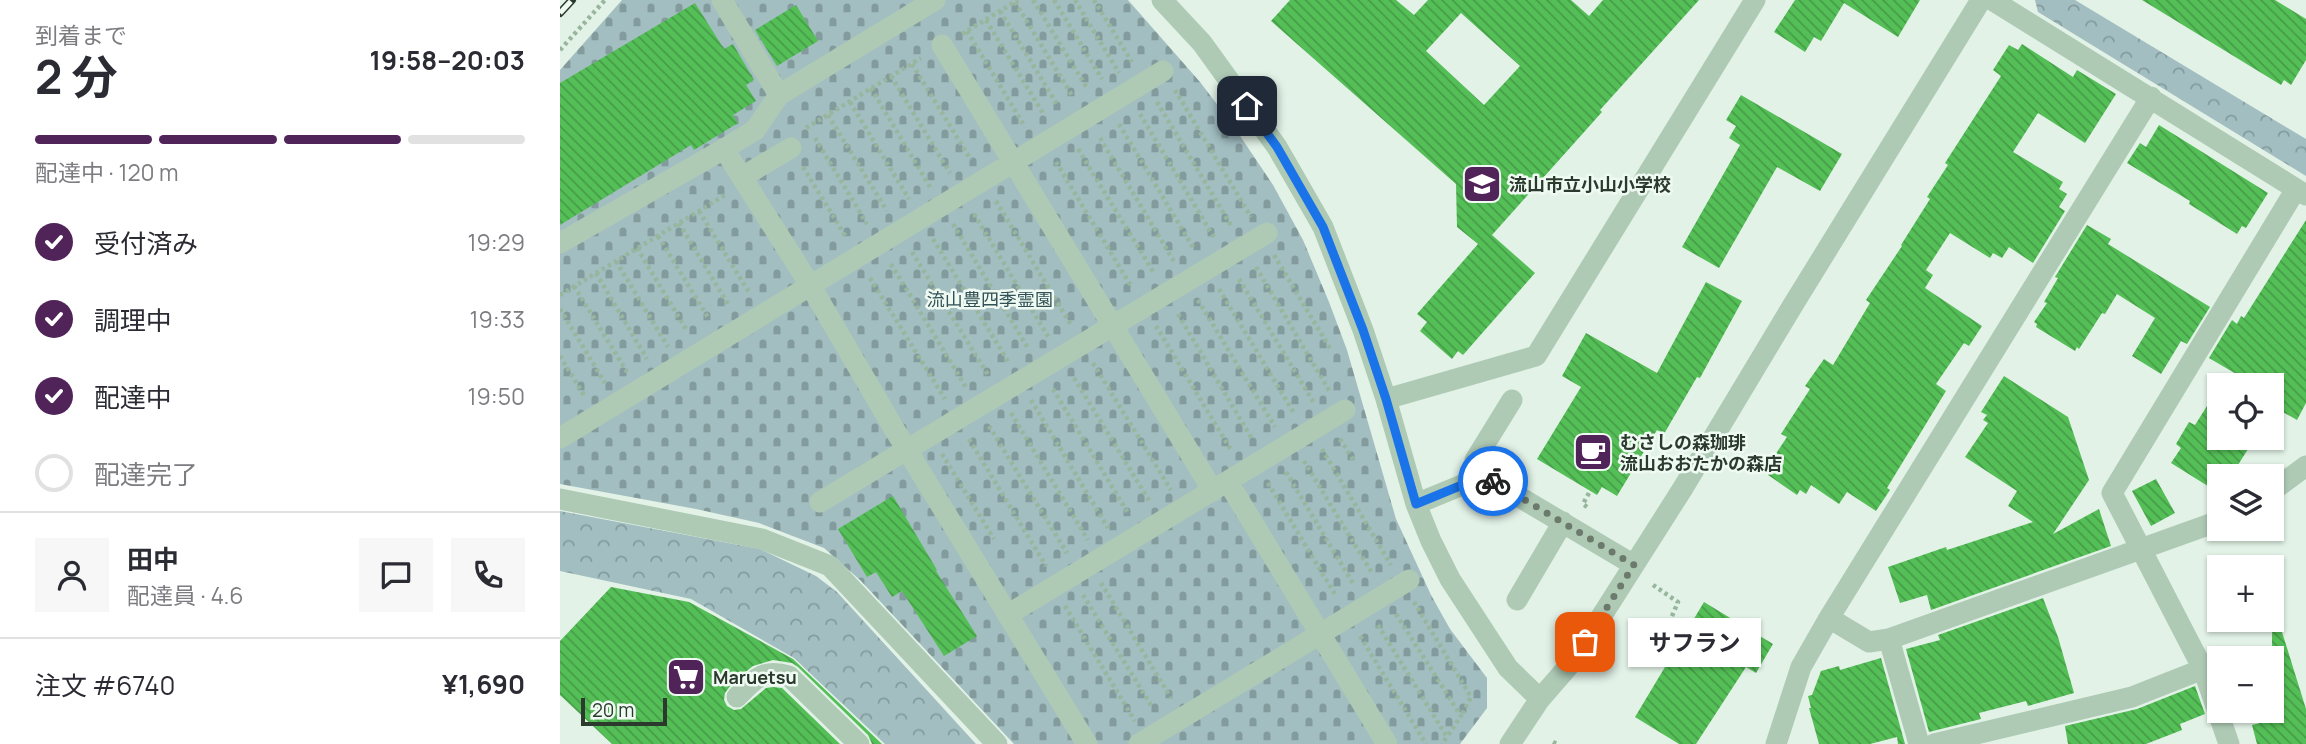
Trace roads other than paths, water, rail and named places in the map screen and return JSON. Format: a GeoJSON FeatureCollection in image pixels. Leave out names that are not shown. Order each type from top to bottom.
{"type":"FeatureCollection","features":[{"type":"Feature","properties":{"kind":"street"},"geometry":{"type":"LineString","coordinates":[[722,0],[779,95]]}},
{"type":"Feature","properties":{"kind":"street"},"geometry":{"type":"LineString","coordinates":[[560,243],[755,130],[779,95],[935,0]]}},
{"type":"Feature","properties":{"kind":"street"},"geometry":{"type":"LineString","coordinates":[[1162,0],[1202,43],[1277,147],[1323,227],[1363,330],[1416,504],[1431,541],[1450,579],[1508,668],[1540,699]]}},
{"type":"Feature","properties":{"kind":"street"},"geometry":{"type":"LineString","coordinates":[[1386,399],[1536,356],[1755,0]]}},
{"type":"Feature","properties":{"kind":"street"},"geometry":{"type":"LineString","coordinates":[[1510,744],[1540,699],[1573,661],[1634,565],[1982,0]]}},
{"type":"Feature","properties":{"kind":"street"},"geometry":{"type":"LineString","coordinates":[[1993,0],[2301,192],[2112,493],[2203,669],[2229,744]]}},
{"type":"Feature","properties":{"kind":"street"},"geometry":{"type":"LineString","coordinates":[[942,45],[1113,326],[1319,633],[1387,744]]}},
{"type":"Feature","properties":{"kind":"street"},"geometry":{"type":"LineString","coordinates":[[560,438],[1163,71]]}},
{"type":"Feature","properties":{"kind":"street"},"geometry":{"type":"LineString","coordinates":[[1776,744],[1801,667],[1829,618],[2151,97]]}},
{"type":"Feature","properties":{"kind":"street"},"geometry":{"type":"LineString","coordinates":[[744,180],[791,148]]}},
{"type":"Feature","properties":{"kind":"street"},"geometry":{"type":"LineString","coordinates":[[724,149],[810,285],[1087,744]]}},
{"type":"Feature","properties":{"kind":"street"},"geometry":{"type":"LineString","coordinates":[[820,502],[1264,234]]}},
{"type":"Feature","properties":{"kind":"street"},"geometry":{"type":"LineString","coordinates":[[1512,400],[1475,460],[1484,476],[1634,565]]}},
{"type":"Feature","properties":{"kind":"street"},"geometry":{"type":"LineString","coordinates":[[1009,614],[1344,411]]}},
{"type":"Feature","properties":{"kind":"street"},"geometry":{"type":"LineString","coordinates":[[1416,504],[1484,476]]}},
{"type":"Feature","properties":{"kind":"street"},"geometry":{"type":"LineString","coordinates":[[2284,485],[2303,476]]}},
{"type":"Feature","properties":{"kind":"street"},"geometry":{"type":"LineString","coordinates":[[560,499],[762,539],[830,566],[997,744]]}},
{"type":"Feature","properties":{"kind":"street"},"geometry":{"type":"LineString","coordinates":[[1517,600],[1563,522]]}},
{"type":"Feature","properties":{"kind":"street"},"geometry":{"type":"LineString","coordinates":[[1829,618],[1869,642],[1889,639],[2207,525]]}},
{"type":"Feature","properties":{"kind":"street"},"geometry":{"type":"LineString","coordinates":[[1158,732],[1409,580]]}},
{"type":"Feature","properties":{"kind":"street"},"geometry":{"type":"LineString","coordinates":[[1889,639],[1919,744]]}},
{"type":"Feature","properties":{"kind":"street"},"geometry":{"type":"LineString","coordinates":[[1934,744],[2132,696],[2203,669]]}},
{"type":"Feature","properties":{"kind":"street"},"geometry":{"type":"LineString","coordinates":[[737,696],[756,678],[767,673],[778,672],[789,676],[859,744]]}},
{"type":"Feature","properties":{"kind":"railway"},"geometry":{"type":"LineString","coordinates":[[560,13],[572,0]]}},
{"type":"Feature","properties":{"kind":"place","name":"流山市立小山小学校"},"geometry":{"type":"Point","coordinates":[1482,184]}},
{"type":"Feature","properties":{"kind":"place","name":"むさしの森珈琲 流山おおたかの森店"},"geometry":{"type":"Point","coordinates":[1593,452]}},
{"type":"Feature","properties":{"kind":"place","name":"サフラン"},"geometry":{"type":"Point","coordinates":[1585,642]}},
{"type":"Feature","properties":{"kind":"place","name":"Maruetsu"},"geometry":{"type":"Point","coordinates":[686,677]}},
{"type":"Feature","properties":{"kind":"park label","name":"流山豊四季霊園"},"geometry":{"type":"Point","coordinates":[990,299]}}]}
